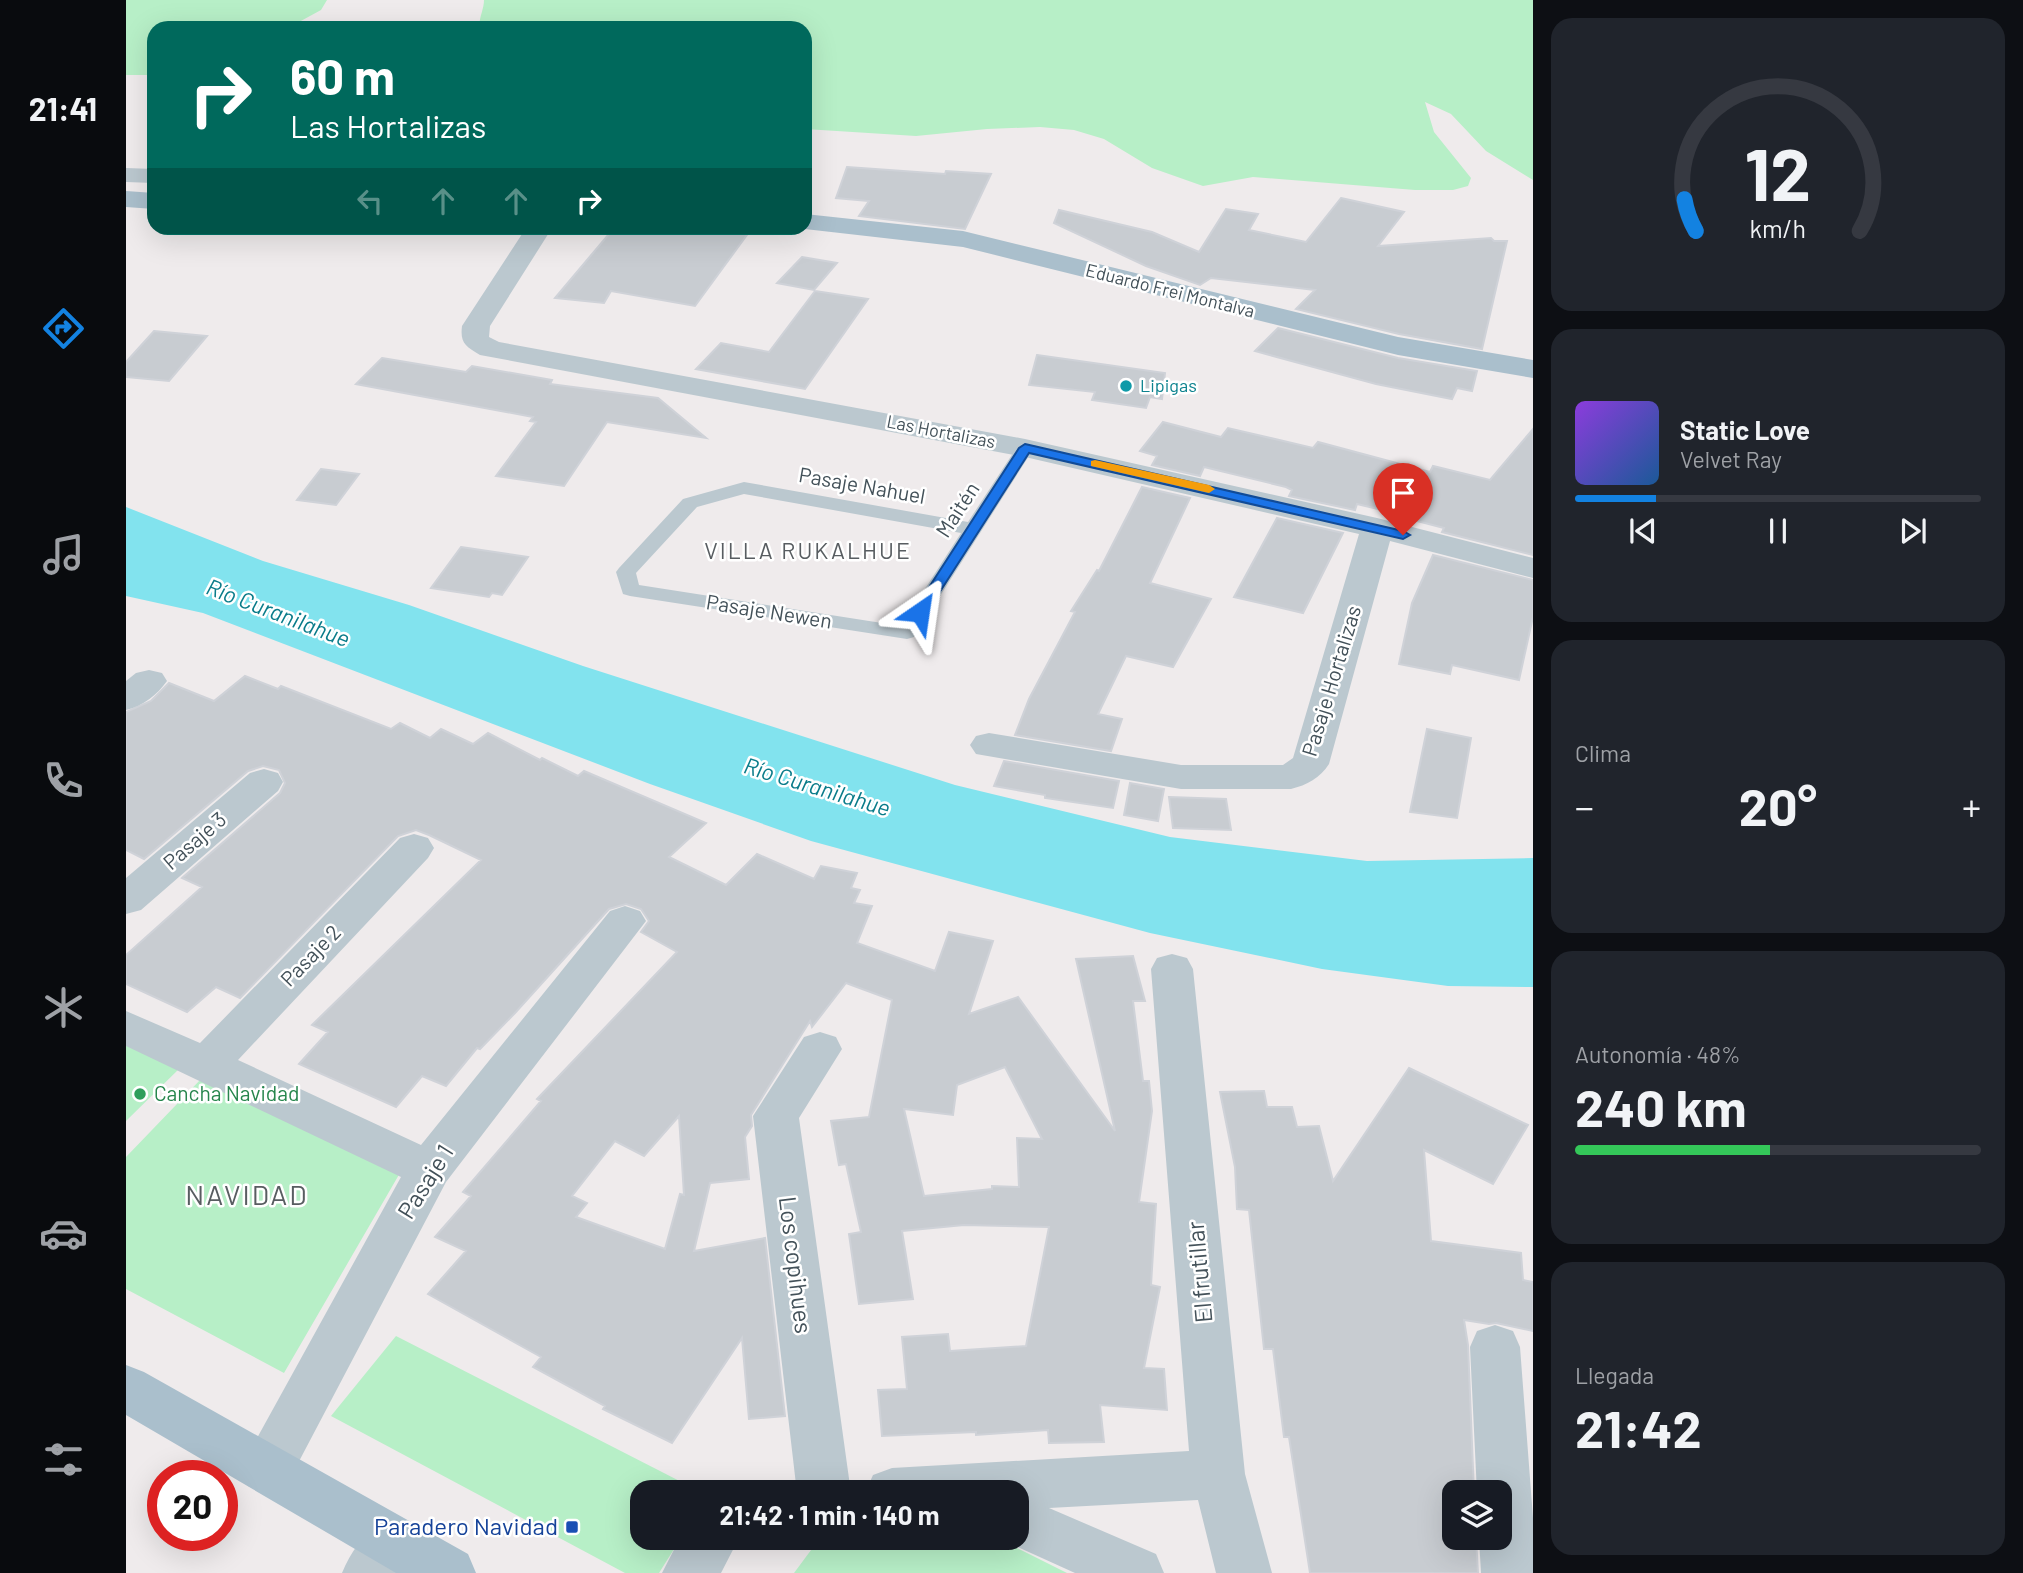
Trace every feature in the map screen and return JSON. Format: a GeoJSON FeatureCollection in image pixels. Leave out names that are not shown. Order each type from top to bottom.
{"type":"FeatureCollection","features":[{"type":"Feature","properties":{"kind":"main road"},"geometry":{"type":"LineString","coordinates":[[126,199],[147,200]]}},
{"type":"Feature","properties":{"kind":"main road","name":"Eduardo Frei Montalva"},"geometry":{"type":"LineString","coordinates":[[812,223],[963,239],[1398,346],[1533,369]]}},
{"type":"Feature","properties":{"kind":"main road"},"geometry":{"type":"LineString","coordinates":[[126,1388],[267,1469],[382,1558],[448,1573]]}},
{"type":"Feature","properties":{"kind":"street"},"geometry":{"type":"LineString","coordinates":[[126,175],[147,176]]}},
{"type":"Feature","properties":{"kind":"street","name":"Las Hortalizas"},"geometry":{"type":"LineString","coordinates":[[534,235],[476,326],[475,340],[481,345],[503,353],[1025,448],[1377,528],[1533,568]]}},
{"type":"Feature","properties":{"kind":"street","name":"Pasaje Hortalizas"},"geometry":{"type":"LineString","coordinates":[[989,745],[1181,777],[1291,777],[1310,764],[1377,528]]}},
{"type":"Feature","properties":{"kind":"street","name":"Pasaje 3"},"geometry":{"type":"LineString","coordinates":[[126,900],[264,782]]}},
{"type":"Feature","properties":{"kind":"street","name":"Pasaje 2"},"geometry":{"type":"LineString","coordinates":[[207,1064],[414,848]]}},
{"type":"Feature","properties":{"kind":"street","name":"Pasaje 1"},"geometry":{"type":"LineString","coordinates":[[267,1469],[429,1169],[625,921]]}},
{"type":"Feature","properties":{"kind":"street","name":"El frutillar"},"geometry":{"type":"LineString","coordinates":[[1172,969],[1219,1474],[1244,1573]]}},
{"type":"Feature","properties":{"kind":"street"},"geometry":{"type":"LineString","coordinates":[[126,1027],[429,1169]]}},
{"type":"Feature","properties":{"kind":"street","name":"Los copihues"},"geometry":{"type":"LineString","coordinates":[[820,1049],[776,1116],[822,1480]]}},
{"type":"Feature","properties":{"kind":"street"},"geometry":{"type":"LineString","coordinates":[[1495,1347],[1509,1573]]}},
{"type":"Feature","properties":{"kind":"street"},"geometry":{"type":"LineString","coordinates":[[1029,1486],[1219,1474]]}},
{"type":"Feature","properties":{"kind":"street"},"geometry":{"type":"LineString","coordinates":[[1029,1525],[1136,1573]]}},
{"type":"Feature","properties":{"kind":"street"},"geometry":{"type":"LineString","coordinates":[[690,1573],[704,1550]]}},
{"type":"Feature","properties":{"kind":"lane","name":"Maitén"},"geometry":{"type":"LineString","coordinates":[[907,633],[1025,448]]}},
{"type":"Feature","properties":{"kind":"lane","name":"Pasaje Nahuel"},"geometry":{"type":"LineString","coordinates":[[744,488],[973,529]]}},
{"type":"Feature","properties":{"kind":"lane"},"geometry":{"type":"LineString","coordinates":[[630,590],[626,572],[690,503],[744,488]]}},
{"type":"Feature","properties":{"kind":"lane","name":"Pasaje Newen"},"geometry":{"type":"LineString","coordinates":[[630,590],[907,633]]}},
{"type":"Feature","properties":{"kind":"green space"},"geometry":{"type":"Polygon","coordinates":[[[126,0],[327,0],[321,10],[301,21],[147,21],[147,75],[126,75],[126,0]]]}},
{"type":"Feature","properties":{"kind":"green space"},"geometry":{"type":"Polygon","coordinates":[[[484,0],[1533,0],[1533,180],[1486,151],[1451,114],[1425,102],[1434,132],[1471,178],[1468,186],[1453,190],[1415,190],[1253,177],[1203,186],[1152,168],[1104,139],[1074,130],[1040,127],[987,129],[916,136],[812,129],[812,21],[480,21],[484,0]]]}},
{"type":"Feature","properties":{"kind":"green space","name":"Cancha Navidad"},"geometry":{"type":"Polygon","coordinates":[[[126,1042],[181,1067],[126,1121],[126,1042]]]}},
{"type":"Feature","properties":{"kind":"green space"},"geometry":{"type":"Polygon","coordinates":[[[201,1079],[404,1166],[284,1373],[126,1289],[126,1157],[201,1079]]]}},
{"type":"Feature","properties":{"kind":"green space"},"geometry":{"type":"Polygon","coordinates":[[[396,1336],[678,1480],[630,1480],[630,1550],[673,1550],[659,1573],[625,1573],[331,1416],[396,1336]]]}},
{"type":"Feature","properties":{"kind":"green space"},"geometry":{"type":"Polygon","coordinates":[[[811,1550],[1021,1550],[1067,1573],[794,1573],[811,1550]]]}},
{"type":"Feature","properties":{"kind":"water","name":"Río Curanilahue"},"geometry":{"type":"Polygon","coordinates":[[[126,507],[263,561],[409,605],[583,666],[955,785],[1170,837],[1367,861],[1533,858],[1533,987],[1448,986],[1322,969],[1150,933],[811,841],[650,784],[203,613],[126,596],[126,507]]]}},
{"type":"Feature","properties":{"kind":"building"},"geometry":{"type":"Polygon","coordinates":[[[847,167],[945,174],[946,171],[991,174],[965,229],[859,216],[869,201],[836,198],[847,167]]]}},
{"type":"Feature","properties":{"kind":"building"},"geometry":{"type":"Polygon","coordinates":[[[1341,198],[1404,212],[1378,246],[1491,238],[1494,241],[1507,241],[1482,349],[1399,334],[1296,309],[1315,290],[1211,278],[1200,285],[1146,266],[1054,223],[1059,210],[1152,232],[1199,252],[1226,209],[1258,214],[1249,230],[1306,242],[1341,198]]]}},
{"type":"Feature","properties":{"kind":"building"},"geometry":{"type":"Polygon","coordinates":[[[608,235],[747,235],[695,306],[611,291],[604,303],[555,298],[608,235]]]}},
{"type":"Feature","properties":{"kind":"building"},"geometry":{"type":"Polygon","coordinates":[[[802,257],[837,263],[814,290],[777,283],[802,257]]]}},
{"type":"Feature","properties":{"kind":"building"},"geometry":{"type":"Polygon","coordinates":[[[815,291],[868,299],[805,389],[696,369],[721,343],[769,352],[815,291]]]}},
{"type":"Feature","properties":{"kind":"building"},"geometry":{"type":"Polygon","coordinates":[[[1278,328],[1398,358],[1477,371],[1472,391],[1457,388],[1452,399],[1376,384],[1255,351],[1278,328]]]}},
{"type":"Feature","properties":{"kind":"building"},"geometry":{"type":"Polygon","coordinates":[[[154,331],[207,336],[169,381],[126,377],[126,362],[154,331]]]}},
{"type":"Feature","properties":{"kind":"building"},"geometry":{"type":"Polygon","coordinates":[[[1037,355],[1165,373],[1162,399],[1150,397],[1146,408],[1092,400],[1095,392],[1029,385],[1037,355]]]}},
{"type":"Feature","properties":{"kind":"building"},"geometry":{"type":"Polygon","coordinates":[[[382,358],[466,372],[472,366],[552,380],[550,384],[658,398],[706,438],[607,422],[564,486],[496,476],[536,422],[530,421],[533,417],[356,384],[382,358]]]}},
{"type":"Feature","properties":{"kind":"building"},"geometry":{"type":"Polygon","coordinates":[[[1163,422],[1221,437],[1228,428],[1313,448],[1318,442],[1430,472],[1433,466],[1490,480],[1533,429],[1533,555],[1442,532],[1444,528],[1413,520],[1415,518],[1357,504],[1355,510],[1289,496],[1292,490],[1286,487],[1204,467],[1200,476],[1152,465],[1157,456],[1140,451],[1163,422]]]}},
{"type":"Feature","properties":{"kind":"building"},"geometry":{"type":"Polygon","coordinates":[[[321,469],[359,474],[336,505],[297,500],[321,469]]]}},
{"type":"Feature","properties":{"kind":"building"},"geometry":{"type":"Polygon","coordinates":[[[1142,487],[1190,498],[1150,583],[1211,599],[1173,667],[1126,656],[1098,714],[1122,719],[1111,751],[1015,735],[1029,699],[1075,612],[1071,611],[1097,570],[1099,571],[1142,487]]]}},
{"type":"Feature","properties":{"kind":"building"},"geometry":{"type":"Polygon","coordinates":[[[1277,518],[1343,533],[1303,613],[1234,597],[1277,518]]]}},
{"type":"Feature","properties":{"kind":"building"},"geometry":{"type":"Polygon","coordinates":[[[461,547],[528,557],[502,595],[492,593],[489,597],[431,588],[461,547]]]}},
{"type":"Feature","properties":{"kind":"building"},"geometry":{"type":"Polygon","coordinates":[[[1433,555],[1533,580],[1533,617],[1519,680],[1452,665],[1450,674],[1399,664],[1412,603],[1433,555]]]}},
{"type":"Feature","properties":{"kind":"building"},"geometry":{"type":"Polygon","coordinates":[[[245,676],[278,689],[281,686],[391,729],[400,723],[430,738],[441,729],[473,744],[488,733],[578,776],[584,771],[706,823],[669,857],[726,885],[757,854],[814,879],[821,866],[857,873],[851,888],[860,890],[854,903],[872,906],[857,943],[935,971],[949,932],[993,941],[969,1014],[1018,997],[1115,1131],[1076,959],[1133,956],[1145,1001],[1133,1001],[1143,1081],[1149,1081],[1152,1111],[1139,1202],[1156,1204],[1151,1285],[1160,1287],[1144,1368],[1164,1369],[1167,1410],[1100,1405],[1104,1442],[1049,1443],[1048,1430],[976,1435],[976,1432],[882,1436],[878,1390],[907,1389],[902,1337],[948,1334],[950,1351],[1026,1346],[1049,1227],[964,1225],[902,1231],[913,1299],[859,1304],[849,1234],[861,1232],[846,1164],[839,1165],[831,1121],[869,1117],[892,1000],[846,983],[812,1027],[810,1021],[751,1115],[752,1126],[745,1137],[749,1179],[710,1183],[694,1251],[765,1238],[785,1416],[749,1419],[742,1338],[672,1443],[603,1409],[605,1406],[533,1367],[541,1357],[428,1294],[466,1251],[435,1237],[471,1196],[463,1192],[541,1101],[537,1099],[677,952],[641,932],[649,921],[641,909],[626,904],[609,909],[515,1013],[480,1049],[477,1048],[446,1086],[422,1076],[396,1107],[299,1064],[328,1032],[312,1025],[481,860],[429,835],[416,830],[398,836],[240,998],[216,987],[187,1012],[126,984],[126,955],[202,887],[182,878],[280,793],[285,783],[279,770],[263,766],[248,771],[144,859],[126,850],[126,712],[151,701],[169,683],[214,701],[245,676]],[[1005,1067],[957,1085],[953,1115],[904,1109],[924,1196],[992,1189],[992,1186],[1019,1187],[1017,1138],[1042,1139],[1005,1067]],[[679,1116],[644,1156],[615,1141],[572,1196],[587,1203],[576,1217],[665,1249],[680,1194],[684,1195],[679,1116]]]}},
{"type":"Feature","properties":{"kind":"building"},"geometry":{"type":"Polygon","coordinates":[[[1427,729],[1471,738],[1457,818],[1410,812],[1427,729]]]}},
{"type":"Feature","properties":{"kind":"building"},"geometry":{"type":"Polygon","coordinates":[[[1004,761],[1119,781],[1113,808],[1045,798],[1045,795],[994,786],[1004,761]]]}},
{"type":"Feature","properties":{"kind":"building"},"geometry":{"type":"Polygon","coordinates":[[[1130,783],[1164,789],[1158,821],[1124,815],[1130,783]]]}},
{"type":"Feature","properties":{"kind":"building"},"geometry":{"type":"Polygon","coordinates":[[[1169,797],[1226,799],[1231,830],[1173,828],[1169,797]]]}},
{"type":"Feature","properties":{"kind":"building"},"geometry":{"type":"Polygon","coordinates":[[[1409,1068],[1528,1125],[1493,1184],[1424,1150],[1431,1241],[1521,1253],[1523,1280],[1533,1282],[1533,1331],[1464,1320],[1468,1345],[1473,1480],[1442,1480],[1442,1550],[1477,1550],[1478,1573],[1310,1573],[1289,1437],[1284,1437],[1273,1349],[1264,1349],[1249,1210],[1237,1209],[1235,1167],[1220,1092],[1264,1091],[1267,1107],[1292,1107],[1297,1127],[1319,1126],[1333,1181],[1409,1068]]]}},
{"type":"Feature","properties":{"kind":"slow traffic"},"geometry":{"type":"LineString","coordinates":[[1095,463],[1209,489]]}},
{"type":"Feature","properties":{"kind":"place","name":"Lipigas"},"geometry":{"type":"Point","coordinates":[1126,386]}},
{"type":"Feature","properties":{"kind":"place","name":"Cancha Navidad"},"geometry":{"type":"Point","coordinates":[140,1094]}},
{"type":"Feature","properties":{"kind":"place","name":"Paradero Navidad"},"geometry":{"type":"Point","coordinates":[572,1527]}},
{"type":"Feature","properties":{"kind":"district","name":"VILLA RUKALHUE"},"geometry":{"type":"Point","coordinates":[808,551]}},
{"type":"Feature","properties":{"kind":"district","name":"NAVIDAD"},"geometry":{"type":"Point","coordinates":[247,1195]}},
{"type":"Feature","properties":{"kind":"route"},"geometry":{"type":"LineString","coordinates":[[920,612],[1025,448],[1403,535]]}}]}
